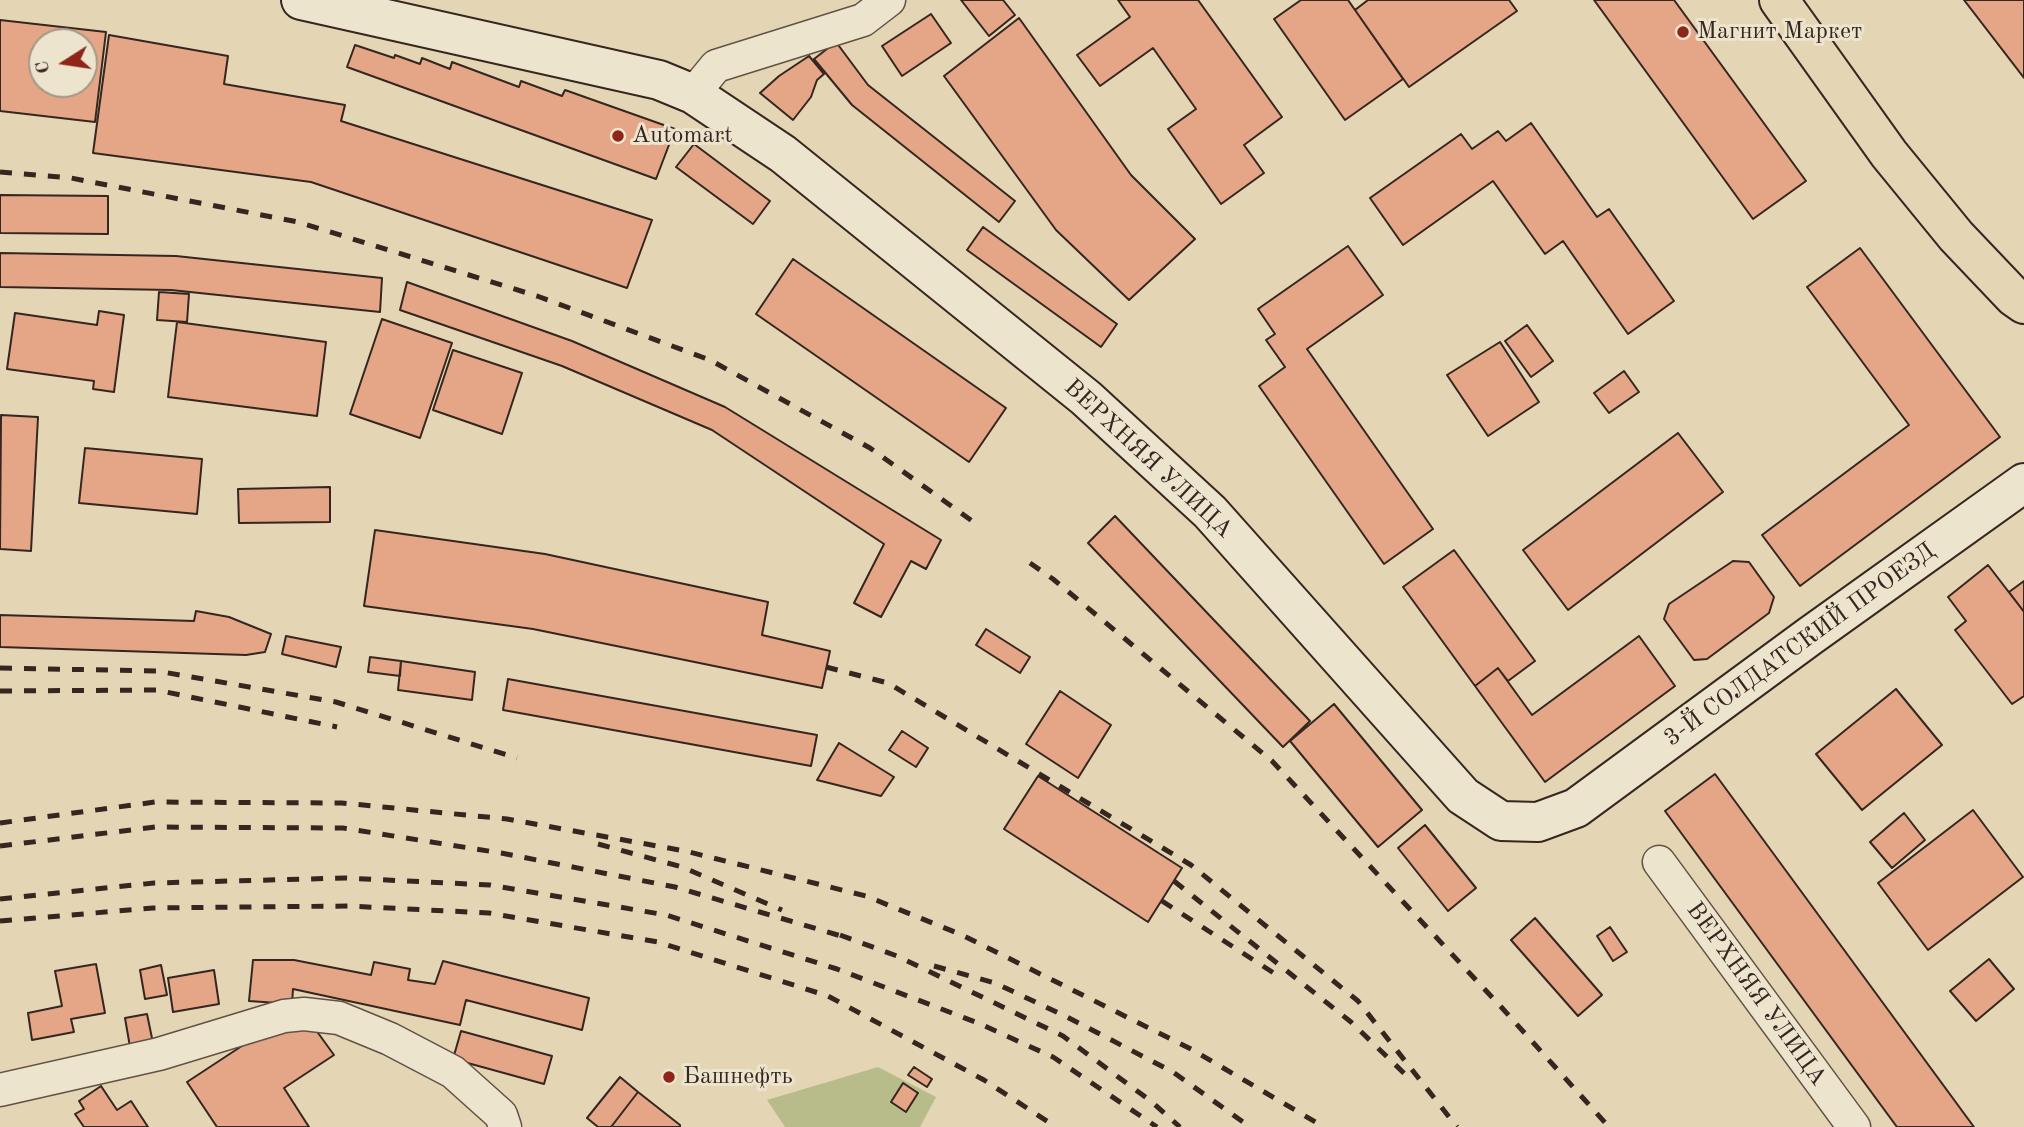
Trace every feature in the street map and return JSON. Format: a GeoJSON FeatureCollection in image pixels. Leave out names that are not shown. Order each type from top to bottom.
{"type":"FeatureCollection","features":[{"type":"Feature","properties":{"kind":"main road","name":"ВЕРХНЯЯ УЛИЦА"},"geometry":{"type":"LineString","coordinates":[[301,0],[659,80],[693,94],[783,154],[1086,398],[1210,512],[1463,796],[1501,821],[1538,822],[1576,808]]}},
{"type":"Feature","properties":{"kind":"main road"},"geometry":{"type":"LineString","coordinates":[[1779,0],[1889,154],[1956,236],[2021,305]]}},
{"type":"Feature","properties":{"kind":"main road","name":"3-Й СОЛДАТСКИЙ ПРОЕЗД"},"geometry":{"type":"LineString","coordinates":[[1576,808],[2024,483]]}},
{"type":"Feature","properties":{"kind":"street"},"geometry":{"type":"LineString","coordinates":[[693,94],[716,66],[863,20],[889,0]]}},
{"type":"Feature","properties":{"kind":"street","name":"ВЕРХНЯЯ УЛИЦА"},"geometry":{"type":"LineString","coordinates":[[1659,862],[1854,1127]]}},
{"type":"Feature","properties":{"kind":"street"},"geometry":{"type":"LineString","coordinates":[[0,1090],[159,1054],[284,1016],[304,1014],[339,1018],[390,1039],[453,1072],[501,1115],[505,1127]]}},
{"type":"Feature","properties":{"kind":"green space"},"geometry":{"type":"Polygon","coordinates":[[[878,1067],[936,1097],[920,1127],[785,1127],[767,1100],[878,1067]]]}},
{"type":"Feature","properties":{"kind":"building"},"geometry":{"type":"Polygon","coordinates":[[[961,0],[1003,0],[1015,15],[989,36],[961,0]]]}},
{"type":"Feature","properties":{"kind":"building"},"geometry":{"type":"Polygon","coordinates":[[[1118,0],[1198,0],[1282,117],[1244,145],[1264,173],[1221,204],[1168,129],[1196,109],[1153,48],[1100,86],[1077,55],[1130,17],[1118,0]]]}},
{"type":"Feature","properties":{"kind":"building"},"geometry":{"type":"Polygon","coordinates":[[[1301,0],[1348,0],[1403,79],[1345,120],[1274,19],[1301,0]]]}},
{"type":"Feature","properties":{"kind":"building"},"geometry":{"type":"Polygon","coordinates":[[[1368,0],[1509,0],[1517,11],[1409,87],[1355,10],[1368,0]]]}},
{"type":"Feature","properties":{"kind":"building"},"geometry":{"type":"Polygon","coordinates":[[[1594,0],[1674,0],[1806,181],[1753,219],[1594,0]]]}},
{"type":"Feature","properties":{"kind":"building"},"geometry":{"type":"Polygon","coordinates":[[[1964,0],[2024,0],[2024,78],[1964,0]]]}},
{"type":"Feature","properties":{"kind":"building"},"geometry":{"type":"Polygon","coordinates":[[[931,14],[951,43],[902,76],[882,46],[931,14]]]}},
{"type":"Feature","properties":{"kind":"building"},"geometry":{"type":"Polygon","coordinates":[[[1019,18],[1131,175],[1195,239],[1129,300],[1056,230],[944,76],[1019,18]]]}},
{"type":"Feature","properties":{"kind":"building"},"geometry":{"type":"Polygon","coordinates":[[[0,20],[71,28],[28,28],[28,98],[98,98],[95,122],[0,111],[0,20]]]}},
{"type":"Feature","properties":{"kind":"building"},"geometry":{"type":"Polygon","coordinates":[[[98,31],[106,32],[98,97],[98,31]]]}},
{"type":"Feature","properties":{"kind":"building"},"geometry":{"type":"Polygon","coordinates":[[[109,35],[228,56],[224,84],[345,105],[341,121],[652,220],[627,288],[311,182],[93,153],[109,35]]]}},
{"type":"Feature","properties":{"kind":"building"},"geometry":{"type":"Polygon","coordinates":[[[836,42],[868,85],[1015,201],[999,222],[852,105],[814,59],[836,42]]]}},
{"type":"Feature","properties":{"kind":"building"},"geometry":{"type":"Polygon","coordinates":[[[355,45],[420,64],[422,58],[450,69],[452,62],[519,87],[521,81],[562,96],[565,90],[675,129],[656,179],[347,67],[355,45]]]}},
{"type":"Feature","properties":{"kind":"building"},"geometry":{"type":"Polygon","coordinates":[[[809,56],[824,74],[817,80],[811,97],[793,120],[760,93],[779,76],[809,56]]]}},
{"type":"Feature","properties":{"kind":"building"},"geometry":{"type":"Polygon","coordinates":[[[1531,123],[1597,217],[1609,209],[1674,301],[1628,334],[1563,241],[1545,254],[1493,181],[1403,245],[1370,198],[1461,134],[1472,149],[1498,131],[1506,141],[1531,123]]]}},
{"type":"Feature","properties":{"kind":"building"},"geometry":{"type":"Polygon","coordinates":[[[694,144],[770,201],[753,224],[676,167],[694,144]]]}},
{"type":"Feature","properties":{"kind":"building"},"geometry":{"type":"Polygon","coordinates":[[[0,195],[108,196],[108,234],[0,233],[0,195]]]}},
{"type":"Feature","properties":{"kind":"building"},"geometry":{"type":"Polygon","coordinates":[[[983,227],[1117,324],[1101,347],[967,250],[983,227]]]}},
{"type":"Feature","properties":{"kind":"building"},"geometry":{"type":"Polygon","coordinates":[[[1348,246],[1383,295],[1307,349],[1433,529],[1384,564],[1259,386],[1285,367],[1266,340],[1275,334],[1258,309],[1348,246]]]}},
{"type":"Feature","properties":{"kind":"building"},"geometry":{"type":"Polygon","coordinates":[[[1860,248],[2000,437],[1800,586],[1762,535],[1909,425],[1807,287],[1860,248]]]}},
{"type":"Feature","properties":{"kind":"building"},"geometry":{"type":"Polygon","coordinates":[[[0,253],[176,256],[382,278],[380,312],[171,290],[0,287],[0,253]]]}},
{"type":"Feature","properties":{"kind":"building"},"geometry":{"type":"Polygon","coordinates":[[[793,259],[1006,408],[969,462],[756,314],[793,259]]]}},
{"type":"Feature","properties":{"kind":"building"},"geometry":{"type":"Polygon","coordinates":[[[407,282],[572,341],[725,407],[941,540],[926,569],[911,561],[881,617],[854,603],[884,544],[712,430],[562,366],[400,310],[407,282]]]}},
{"type":"Feature","properties":{"kind":"building"},"geometry":{"type":"Polygon","coordinates":[[[159,292],[189,294],[187,322],[157,320],[159,292]]]}},
{"type":"Feature","properties":{"kind":"building"},"geometry":{"type":"Polygon","coordinates":[[[99,311],[124,315],[114,392],[93,389],[94,381],[7,369],[15,313],[97,325],[99,311]]]}},
{"type":"Feature","properties":{"kind":"building"},"geometry":{"type":"Polygon","coordinates":[[[382,319],[452,343],[420,438],[350,414],[382,319]]]}},
{"type":"Feature","properties":{"kind":"building"},"geometry":{"type":"Polygon","coordinates":[[[177,322],[326,342],[317,416],[168,397],[177,322]]]}},
{"type":"Feature","properties":{"kind":"building"},"geometry":{"type":"Polygon","coordinates":[[[1527,325],[1553,361],[1531,377],[1505,341],[1527,325]]]}},
{"type":"Feature","properties":{"kind":"building"},"geometry":{"type":"Polygon","coordinates":[[[1500,342],[1539,402],[1488,436],[1447,375],[1500,342]]]}},
{"type":"Feature","properties":{"kind":"building"},"geometry":{"type":"Polygon","coordinates":[[[453,350],[522,373],[502,434],[433,410],[453,350]]]}},
{"type":"Feature","properties":{"kind":"building"},"geometry":{"type":"Polygon","coordinates":[[[1624,371],[1639,392],[1609,413],[1594,393],[1624,371]]]}},
{"type":"Feature","properties":{"kind":"building"},"geometry":{"type":"Polygon","coordinates":[[[1,415],[38,417],[31,551],[0,549],[1,415]]]}},
{"type":"Feature","properties":{"kind":"building"},"geometry":{"type":"Polygon","coordinates":[[[1678,433],[1723,492],[1568,610],[1523,550],[1678,433]]]}},
{"type":"Feature","properties":{"kind":"building"},"geometry":{"type":"Polygon","coordinates":[[[85,448],[202,459],[197,514],[79,503],[85,448]]]}},
{"type":"Feature","properties":{"kind":"building"},"geometry":{"type":"Polygon","coordinates":[[[330,487],[330,522],[239,523],[238,489],[330,487]]]}},
{"type":"Feature","properties":{"kind":"building"},"geometry":{"type":"Polygon","coordinates":[[[1115,516],[1310,721],[1283,747],[1088,543],[1115,516]]]}},
{"type":"Feature","properties":{"kind":"building"},"geometry":{"type":"Polygon","coordinates":[[[375,530],[545,554],[768,602],[762,635],[830,651],[822,688],[533,629],[364,606],[375,530]]]}},
{"type":"Feature","properties":{"kind":"building"},"geometry":{"type":"Polygon","coordinates":[[[1454,550],[1535,661],[1508,681],[1498,668],[1475,686],[1403,587],[1454,550]]]}},
{"type":"Feature","properties":{"kind":"building"},"geometry":{"type":"Polygon","coordinates":[[[1733,561],[1749,562],[1774,597],[1769,613],[1707,659],[1694,660],[1664,619],[1669,604],[1733,561]]]}},
{"type":"Feature","properties":{"kind":"building"},"geometry":{"type":"Polygon","coordinates":[[[1988,565],[2024,612],[2024,696],[2012,704],[1955,630],[1966,621],[1948,597],[1988,565]]]}},
{"type":"Feature","properties":{"kind":"building"},"geometry":{"type":"Polygon","coordinates":[[[2024,581],[2024,612],[2009,592],[2024,581]]]}},
{"type":"Feature","properties":{"kind":"building"},"geometry":{"type":"Polygon","coordinates":[[[196,611],[229,617],[271,634],[265,652],[246,655],[0,647],[0,615],[194,621],[196,611]]]}},
{"type":"Feature","properties":{"kind":"building"},"geometry":{"type":"Polygon","coordinates":[[[986,629],[1030,657],[1020,673],[976,645],[986,629]]]}},
{"type":"Feature","properties":{"kind":"building"},"geometry":{"type":"Polygon","coordinates":[[[286,636],[341,647],[336,667],[282,654],[286,636]]]}},
{"type":"Feature","properties":{"kind":"building"},"geometry":{"type":"Polygon","coordinates":[[[1639,636],[1675,686],[1545,782],[1475,686],[1498,668],[1532,715],[1639,636]]]}},
{"type":"Feature","properties":{"kind":"building"},"geometry":{"type":"Polygon","coordinates":[[[370,657],[401,661],[400,676],[368,672],[370,657]]]}},
{"type":"Feature","properties":{"kind":"building"},"geometry":{"type":"Polygon","coordinates":[[[401,661],[475,672],[472,700],[398,690],[401,661]]]}},
{"type":"Feature","properties":{"kind":"building"},"geometry":{"type":"Polygon","coordinates":[[[508,679],[817,735],[811,766],[503,710],[508,679]]]}},
{"type":"Feature","properties":{"kind":"building"},"geometry":{"type":"Polygon","coordinates":[[[1896,689],[1942,745],[1862,810],[1816,754],[1896,689]]]}},
{"type":"Feature","properties":{"kind":"building"},"geometry":{"type":"Polygon","coordinates":[[[1060,691],[1111,725],[1078,778],[1026,744],[1060,691]]]}},
{"type":"Feature","properties":{"kind":"building"},"geometry":{"type":"Polygon","coordinates":[[[1334,704],[1422,810],[1378,847],[1290,741],[1334,704]]]}},
{"type":"Feature","properties":{"kind":"building"},"geometry":{"type":"Polygon","coordinates":[[[902,731],[928,748],[916,767],[889,750],[902,731]]]}},
{"type":"Feature","properties":{"kind":"building"},"geometry":{"type":"Polygon","coordinates":[[[839,743],[894,777],[881,796],[817,780],[839,743]]]}},
{"type":"Feature","properties":{"kind":"building"},"geometry":{"type":"Polygon","coordinates":[[[1715,774],[1974,1127],[1897,1127],[1665,811],[1715,774]]]}},
{"type":"Feature","properties":{"kind":"building"},"geometry":{"type":"Polygon","coordinates":[[[1038,776],[1182,868],[1148,922],[1004,829],[1038,776]]]}},
{"type":"Feature","properties":{"kind":"building"},"geometry":{"type":"Polygon","coordinates":[[[1973,810],[2023,877],[1928,950],[1878,883],[1973,810]]]}},
{"type":"Feature","properties":{"kind":"building"},"geometry":{"type":"Polygon","coordinates":[[[1904,813],[1925,840],[1892,868],[1870,842],[1904,813]]]}},
{"type":"Feature","properties":{"kind":"building"},"geometry":{"type":"Polygon","coordinates":[[[1425,825],[1476,888],[1448,911],[1398,848],[1425,825]]]}},
{"type":"Feature","properties":{"kind":"building"},"geometry":{"type":"Polygon","coordinates":[[[1535,918],[1602,995],[1578,1016],[1511,940],[1535,918]]]}},
{"type":"Feature","properties":{"kind":"building"},"geometry":{"type":"Polygon","coordinates":[[[1610,927],[1627,952],[1613,961],[1597,936],[1610,927]]]}},
{"type":"Feature","properties":{"kind":"building"},"geometry":{"type":"Polygon","coordinates":[[[1989,959],[2014,989],[1976,1021],[1950,991],[1989,959]]]}},
{"type":"Feature","properties":{"kind":"building"},"geometry":{"type":"Polygon","coordinates":[[[253,960],[294,960],[371,975],[374,962],[410,969],[408,980],[435,984],[443,961],[589,998],[582,1030],[466,1000],[460,1025],[293,989],[292,1004],[249,1001],[253,960]]]}},
{"type":"Feature","properties":{"kind":"building"},"geometry":{"type":"Polygon","coordinates":[[[96,964],[105,1013],[71,1019],[74,1032],[32,1040],[28,1013],[62,1006],[55,971],[96,964]]]}},
{"type":"Feature","properties":{"kind":"building"},"geometry":{"type":"Polygon","coordinates":[[[161,965],[167,995],[145,999],[140,970],[161,965]]]}},
{"type":"Feature","properties":{"kind":"building"},"geometry":{"type":"Polygon","coordinates":[[[214,970],[219,1004],[173,1012],[168,978],[214,970]]]}},
{"type":"Feature","properties":{"kind":"building"},"geometry":{"type":"Polygon","coordinates":[[[147,1014],[153,1043],[130,1047],[125,1018],[147,1014]]]}},
{"type":"Feature","properties":{"kind":"building"},"geometry":{"type":"Polygon","coordinates":[[[313,1026],[334,1055],[284,1088],[309,1127],[217,1127],[187,1082],[254,1038],[313,1026]]]}},
{"type":"Feature","properties":{"kind":"building"},"geometry":{"type":"Polygon","coordinates":[[[461,1031],[552,1056],[544,1084],[453,1059],[461,1031]]]}},
{"type":"Feature","properties":{"kind":"building"},"geometry":{"type":"Polygon","coordinates":[[[914,1067],[932,1079],[927,1087],[908,1075],[914,1067]]]}},
{"type":"Feature","properties":{"kind":"building"},"geometry":{"type":"Polygon","coordinates":[[[620,1077],[638,1092],[611,1127],[598,1127],[587,1118],[620,1077]]]}},
{"type":"Feature","properties":{"kind":"building"},"geometry":{"type":"Polygon","coordinates":[[[903,1083],[918,1093],[906,1112],[891,1102],[903,1083]]]}},
{"type":"Feature","properties":{"kind":"building"},"geometry":{"type":"Polygon","coordinates":[[[101,1086],[117,1110],[131,1101],[148,1127],[84,1127],[75,1114],[84,1109],[79,1101],[101,1086]]]}},
{"type":"Feature","properties":{"kind":"building"},"geometry":{"type":"Polygon","coordinates":[[[638,1092],[680,1125],[680,1127],[611,1127],[638,1092]]]}},
{"type":"Feature","properties":{"kind":"railway"},"geometry":{"type":"LineString","coordinates":[[0,172],[71,178],[298,222],[537,296],[710,360],[870,448],[975,523]]}},
{"type":"Feature","properties":{"kind":"railway"},"geometry":{"type":"LineString","coordinates":[[1030,563],[1053,579],[1272,761],[1609,1127]]}},
{"type":"Feature","properties":{"kind":"railway"},"geometry":{"type":"LineString","coordinates":[[826,667],[888,683],[1191,865],[1358,1001],[1457,1127]]}},
{"type":"Feature","properties":{"kind":"railway"},"geometry":{"type":"LineString","coordinates":[[0,668],[157,671],[336,702],[517,758]]}},
{"type":"Feature","properties":{"kind":"railway"},"geometry":{"type":"LineString","coordinates":[[0,691],[156,690],[337,727]]}},
{"type":"Feature","properties":{"kind":"railway"},"geometry":{"type":"LineString","coordinates":[[0,823],[155,802],[342,803],[507,819],[685,851],[866,896],[962,935],[1191,1049],[1324,1127]]}},
{"type":"Feature","properties":{"kind":"railway"},"geometry":{"type":"LineString","coordinates":[[0,846],[155,827],[343,828],[501,853],[675,887],[848,938]]}},
{"type":"Feature","properties":{"kind":"railway"},"geometry":{"type":"LineString","coordinates":[[598,844],[682,867],[782,910]]}},
{"type":"Feature","properties":{"kind":"railway"},"geometry":{"type":"LineString","coordinates":[[0,899],[154,883],[346,878],[490,885],[666,915],[837,969],[978,1023],[1053,1057],[1157,1127]]}},
{"type":"Feature","properties":{"kind":"railway"},"geometry":{"type":"LineString","coordinates":[[1174,881],[1351,1022],[1408,1077]]}},
{"type":"Feature","properties":{"kind":"railway"},"geometry":{"type":"LineString","coordinates":[[1162,901],[1283,979]]}},
{"type":"Feature","properties":{"kind":"railway"},"geometry":{"type":"LineString","coordinates":[[0,921],[153,908],[348,906],[489,913],[658,942],[828,996],[984,1080],[1056,1127]]}},
{"type":"Feature","properties":{"kind":"railway"},"geometry":{"type":"LineString","coordinates":[[840,935],[897,956],[1063,1036],[1152,1102],[1180,1127]]}},
{"type":"Feature","properties":{"kind":"railway"},"geometry":{"type":"LineString","coordinates":[[934,966],[995,983],[1067,1017],[1173,1072],[1250,1127]]}},
{"type":"Feature","properties":{"kind":"place","name":"Магнит Маркет"},"geometry":{"type":"Point","coordinates":[1683,32]}},
{"type":"Feature","properties":{"kind":"place","name":"Automart"},"geometry":{"type":"Point","coordinates":[618,136]}},
{"type":"Feature","properties":{"kind":"place","name":"Башнефть"},"geometry":{"type":"Point","coordinates":[669,1077]}}]}
